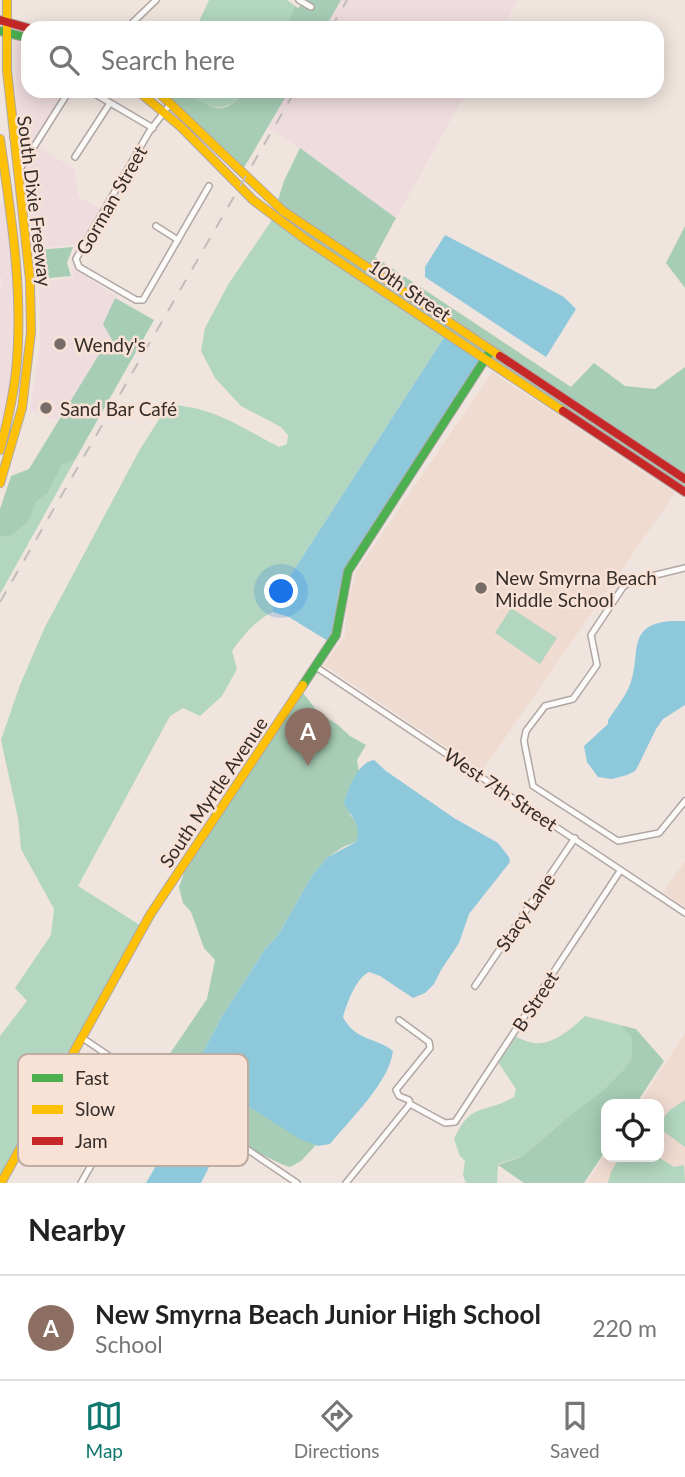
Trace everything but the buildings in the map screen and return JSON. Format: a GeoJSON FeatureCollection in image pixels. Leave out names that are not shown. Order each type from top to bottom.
{"type":"FeatureCollection","features":[{"type":"Feature","properties":{"kind":"street"},"geometry":{"type":"LineString","coordinates":[[135,21],[156,0]]}},
{"type":"Feature","properties":{"kind":"street"},"geometry":{"type":"LineString","coordinates":[[299,0],[311,7]]}},
{"type":"Feature","properties":{"kind":"street","name":"South Dixie Freeway"},"geometry":{"type":"LineString","coordinates":[[0,483],[21,412],[30,356],[31,319],[30,279],[3,67],[2,21],[7,2]]}},
{"type":"Feature","properties":{"kind":"street"},"geometry":{"type":"LineString","coordinates":[[2,21],[21,27]]}},
{"type":"Feature","properties":{"kind":"street"},"geometry":{"type":"LineString","coordinates":[[2,31],[21,36]]}},
{"type":"Feature","properties":{"kind":"street"},"geometry":{"type":"LineString","coordinates":[[16,174],[64,98]]}},
{"type":"Feature","properties":{"kind":"street"},"geometry":{"type":"LineString","coordinates":[[102,98],[153,128]]}},
{"type":"Feature","properties":{"kind":"street","name":"10th Street"},"geometry":{"type":"LineString","coordinates":[[147,98],[258,204],[305,239],[685,492]]}},
{"type":"Feature","properties":{"kind":"street","name":"10th Street"},"geometry":{"type":"LineString","coordinates":[[165,98],[263,195],[283,211],[685,479]]}},
{"type":"Feature","properties":{"kind":"street"},"geometry":{"type":"LineString","coordinates":[[75,157],[110,103]]}},
{"type":"Feature","properties":{"kind":"street","name":"Gorman Street"},"geometry":{"type":"LineString","coordinates":[[171,103],[153,128],[76,259],[76,264],[136,300],[143,300],[209,186]]}},
{"type":"Feature","properties":{"kind":"street"},"geometry":{"type":"LineString","coordinates":[[11,136],[30,149]]}},
{"type":"Feature","properties":{"kind":"street","name":"South Dixie Freeway"},"geometry":{"type":"LineString","coordinates":[[0,139],[6,179],[5,199],[18,267],[20,319],[19,356],[11,407],[0,450]]}},
{"type":"Feature","properties":{"kind":"street"},"geometry":{"type":"LineString","coordinates":[[222,169],[229,162]]}},
{"type":"Feature","properties":{"kind":"street"},"geometry":{"type":"LineString","coordinates":[[6,179],[19,195]]}},
{"type":"Feature","properties":{"kind":"street"},"geometry":{"type":"LineString","coordinates":[[258,204],[263,195]]}},
{"type":"Feature","properties":{"kind":"street"},"geometry":{"type":"LineString","coordinates":[[5,199],[16,205],[22,218]]}},
{"type":"Feature","properties":{"kind":"street"},"geometry":{"type":"LineString","coordinates":[[156,226],[178,240]]}},
{"type":"Feature","properties":{"kind":"street"},"geometry":{"type":"LineString","coordinates":[[20,319],[31,319]]}},
{"type":"Feature","properties":{"kind":"street","name":"South Myrtle Avenue"},"geometry":{"type":"LineString","coordinates":[[72,1054],[150,915],[316,667],[339,627],[348,571],[491,350]]}},
{"type":"Feature","properties":{"kind":"street"},"geometry":{"type":"LineString","coordinates":[[19,356],[30,356]]}},
{"type":"Feature","properties":{"kind":"street"},"geometry":{"type":"LineString","coordinates":[[685,568],[631,581],[623,587],[591,635],[597,665],[573,699],[545,706],[526,731],[524,741],[533,786],[620,842],[659,833],[685,801]]}},
{"type":"Feature","properties":{"kind":"street","name":"West 7th Street"},"geometry":{"type":"LineString","coordinates":[[316,667],[685,913]]}},
{"type":"Feature","properties":{"kind":"street","name":"Stacy Lane"},"geometry":{"type":"LineString","coordinates":[[475,986],[575,838]]}},
{"type":"Feature","properties":{"kind":"street","name":"B Street"},"geometry":{"type":"LineString","coordinates":[[410,1104],[445,1123],[451,1124],[460,1116],[620,871]]}},
{"type":"Feature","properties":{"kind":"street"},"geometry":{"type":"LineString","coordinates":[[346,1183],[410,1104],[409,1100],[399,1096],[396,1090],[430,1046],[410,1026],[399,1020]]}},
{"type":"Feature","properties":{"kind":"street"},"geometry":{"type":"LineString","coordinates":[[81,1037],[106,1054]]}},
{"type":"Feature","properties":{"kind":"street"},"geometry":{"type":"LineString","coordinates":[[248,1150],[297,1183]]}},
{"type":"Feature","properties":{"kind":"street","name":"South Myrtle Avenue"},"geometry":{"type":"LineString","coordinates":[[1,1183],[18,1152]]}},
{"type":"Feature","properties":{"kind":"street"},"geometry":{"type":"LineString","coordinates":[[80,1183],[90,1166]]}},
{"type":"Feature","properties":{"kind":"shaded area"},"geometry":{"type":"Polygon","coordinates":[[[341,0],[517,0],[506,21],[329,21],[341,0]]]}},
{"type":"Feature","properties":{"kind":"shaded area"},"geometry":{"type":"Polygon","coordinates":[[[14,37],[21,40],[21,98],[60,98],[30,145],[19,138],[14,37]]]}},
{"type":"Feature","properties":{"kind":"shaded area"},"geometry":{"type":"Polygon","coordinates":[[[68,98],[39,147],[74,169],[78,197],[101,209],[70,265],[75,245],[35,250],[23,167],[68,98]]]}},
{"type":"Feature","properties":{"kind":"shaded area"},"geometry":{"type":"Polygon","coordinates":[[[285,98],[463,98],[396,218],[268,128],[285,98]]]}},
{"type":"Feature","properties":{"kind":"shaded area"},"geometry":{"type":"Polygon","coordinates":[[[4,202],[17,302],[13,371],[0,433],[0,288],[3,279],[0,277],[0,203],[4,202]]]}},
{"type":"Feature","properties":{"kind":"shaded area"},"geometry":{"type":"Polygon","coordinates":[[[71,267],[116,296],[103,324],[112,339],[98,356],[58,420],[30,411],[40,339],[39,282],[72,278],[74,275],[71,267]]]}},
{"type":"Feature","properties":{"kind":"shaded area","name":"New Smyrna Beach Middle School"},"geometry":{"type":"Polygon","coordinates":[[[492,372],[675,493],[482,771],[324,665],[345,635],[347,605],[356,572],[492,372]]]}},
{"type":"Feature","properties":{"kind":"shaded area"},"geometry":{"type":"Polygon","coordinates":[[[685,861],[685,907],[663,892],[685,861]]]}},
{"type":"Feature","properties":{"kind":"shaded area"},"geometry":{"type":"Polygon","coordinates":[[[685,1033],[685,1183],[587,1183],[601,1162],[664,1162],[664,1099],[642,1099],[685,1033]]]}},
{"type":"Feature","properties":{"kind":"green space"},"geometry":{"type":"Polygon","coordinates":[[[209,0],[287,0],[295,6],[288,21],[199,21],[209,0]]]}},
{"type":"Feature","properties":{"kind":"green space"},"geometry":{"type":"Polygon","coordinates":[[[305,0],[341,0],[329,21],[288,21],[295,6],[298,8],[301,5],[311,11],[315,7],[305,0]]]}},
{"type":"Feature","properties":{"kind":"green space"},"geometry":{"type":"Polygon","coordinates":[[[169,98],[194,98],[209,106],[222,108],[239,98],[285,98],[242,171],[169,98]]]}},
{"type":"Feature","properties":{"kind":"green space"},"geometry":{"type":"Polygon","coordinates":[[[193,98],[238,98],[222,107],[193,98]]]}},
{"type":"Feature","properties":{"kind":"green space"},"geometry":{"type":"Polygon","coordinates":[[[300,148],[396,218],[375,257],[571,387],[594,363],[625,386],[655,389],[685,367],[685,475],[277,203],[300,148]]]}},
{"type":"Feature","properties":{"kind":"green space"},"geometry":{"type":"Polygon","coordinates":[[[275,209],[487,351],[484,355],[274,213],[275,209]]]}},
{"type":"Feature","properties":{"kind":"green space"},"geometry":{"type":"Polygon","coordinates":[[[272,220],[445,336],[281,590],[271,594],[273,612],[250,628],[232,651],[237,669],[222,696],[200,716],[183,708],[170,716],[78,886],[143,927],[72,1054],[18,1054],[18,1151],[0,1183],[0,1036],[27,1001],[15,988],[51,935],[54,909],[21,849],[18,818],[1,740],[20,685],[45,627],[139,451],[168,405],[213,413],[279,447],[287,444],[288,435],[281,427],[241,406],[215,378],[201,351],[205,328],[229,283],[272,220]]]}},
{"type":"Feature","properties":{"kind":"green space"},"geometry":{"type":"Polygon","coordinates":[[[685,226],[685,288],[666,263],[685,226]]]}},
{"type":"Feature","properties":{"kind":"green space"},"geometry":{"type":"Polygon","coordinates":[[[73,247],[67,263],[71,276],[39,279],[38,250],[73,247]]]}},
{"type":"Feature","properties":{"kind":"green space"},"geometry":{"type":"Polygon","coordinates":[[[115,298],[154,320],[75,460],[62,464],[48,493],[36,502],[28,522],[10,537],[0,536],[0,509],[11,476],[29,469],[98,356],[112,340],[103,324],[115,298]]]}},
{"type":"Feature","properties":{"kind":"green space"},"geometry":{"type":"Polygon","coordinates":[[[492,354],[685,482],[685,488],[489,358],[492,354]]]}},
{"type":"Feature","properties":{"kind":"green space"},"geometry":{"type":"Polygon","coordinates":[[[75,460],[0,594],[0,536],[10,537],[28,522],[36,502],[48,493],[62,463],[75,460]]]}},
{"type":"Feature","properties":{"kind":"green space"},"geometry":{"type":"Polygon","coordinates":[[[511,608],[557,638],[540,664],[495,633],[511,608]]]}},
{"type":"Feature","properties":{"kind":"green space"},"geometry":{"type":"Polygon","coordinates":[[[303,693],[318,712],[366,745],[357,760],[359,771],[350,815],[359,831],[356,842],[328,857],[313,874],[278,935],[265,949],[221,1018],[202,1054],[170,1054],[207,999],[215,960],[204,948],[191,912],[183,903],[179,887],[185,870],[303,693]]]}},
{"type":"Feature","properties":{"kind":"green space"},"geometry":{"type":"Polygon","coordinates":[[[585,1016],[620,1025],[632,1036],[632,1057],[625,1068],[599,1094],[523,1156],[498,1164],[497,1183],[466,1183],[463,1175],[465,1161],[460,1156],[454,1139],[460,1127],[479,1110],[514,1097],[516,1089],[498,1062],[516,1037],[533,1043],[548,1042],[562,1035],[585,1016]]]}},
{"type":"Feature","properties":{"kind":"green space"},"geometry":{"type":"Polygon","coordinates":[[[620,1025],[636,1029],[664,1061],[639,1099],[601,1099],[601,1158],[584,1183],[524,1183],[498,1165],[523,1156],[601,1092],[632,1057],[632,1037],[620,1025]]]}},
{"type":"Feature","properties":{"kind":"green space"},"geometry":{"type":"Polygon","coordinates":[[[685,1100],[685,1147],[664,1132],[664,1117],[685,1100]]]}},
{"type":"Feature","properties":{"kind":"green space"},"geometry":{"type":"Polygon","coordinates":[[[248,1106],[316,1145],[301,1161],[290,1167],[248,1148],[248,1106]]]}},
{"type":"Feature","properties":{"kind":"green space"},"geometry":{"type":"Polygon","coordinates":[[[664,1161],[674,1167],[684,1165],[685,1183],[608,1183],[617,1162],[664,1161]]]}},
{"type":"Feature","properties":{"kind":"water"},"geometry":{"type":"Polygon","coordinates":[[[445,235],[564,297],[576,309],[546,357],[425,277],[425,267],[445,235]]]}},
{"type":"Feature","properties":{"kind":"water"},"geometry":{"type":"Polygon","coordinates":[[[445,336],[481,360],[342,582],[334,625],[328,641],[289,617],[273,612],[271,594],[281,590],[445,336]]]}},
{"type":"Feature","properties":{"kind":"water"},"geometry":{"type":"Polygon","coordinates":[[[685,621],[685,705],[663,719],[635,771],[612,779],[598,777],[587,762],[584,746],[608,724],[626,692],[634,671],[641,634],[657,623],[685,621]]]}},
{"type":"Feature","properties":{"kind":"water"},"geometry":{"type":"Polygon","coordinates":[[[374,760],[454,818],[498,843],[510,862],[469,914],[459,943],[434,984],[425,993],[413,998],[380,976],[369,972],[356,985],[343,1017],[354,1031],[393,1051],[384,1076],[368,1100],[330,1144],[318,1146],[300,1139],[248,1106],[248,1054],[202,1054],[221,1018],[265,949],[278,935],[313,874],[328,857],[356,842],[357,826],[344,803],[358,771],[374,760]]]}},
{"type":"Feature","properties":{"kind":"water"},"geometry":{"type":"Polygon","coordinates":[[[156,1166],[210,1166],[201,1183],[146,1183],[156,1166]]]}},
{"type":"Feature","properties":{"kind":"railway"},"geometry":{"type":"LineString","coordinates":[[335,21],[347,0]]}},
{"type":"Feature","properties":{"kind":"railway"},"geometry":{"type":"LineString","coordinates":[[0,602],[291,98]]}},
{"type":"Feature","properties":{"kind":"traffic: fast"},"geometry":{"type":"LineString","coordinates":[[0,31],[21,36]]}},
{"type":"Feature","properties":{"kind":"traffic: fast"},"geometry":{"type":"LineString","coordinates":[[303,685],[336,635],[348,571],[491,350]]}},
{"type":"Feature","properties":{"kind":"traffic: slow"},"geometry":{"type":"LineString","coordinates":[[0,483],[22,408],[31,332],[30,280],[7,70],[7,0]]}},
{"type":"Feature","properties":{"kind":"traffic: slow"},"geometry":{"type":"LineString","coordinates":[[146,98],[181,127],[253,200],[305,239],[563,411]]}},
{"type":"Feature","properties":{"kind":"traffic: slow"},"geometry":{"type":"LineString","coordinates":[[164,98],[283,211],[500,356]]}},
{"type":"Feature","properties":{"kind":"traffic: slow"},"geometry":{"type":"LineString","coordinates":[[0,139],[15,254],[18,313],[15,381],[0,450]]}},
{"type":"Feature","properties":{"kind":"traffic: slow"},"geometry":{"type":"LineString","coordinates":[[73,1054],[150,915],[303,685]]}},
{"type":"Feature","properties":{"kind":"traffic: slow"},"geometry":{"type":"LineString","coordinates":[[1,1183],[18,1152]]}},
{"type":"Feature","properties":{"kind":"traffic: jam"},"geometry":{"type":"LineString","coordinates":[[0,20],[21,26]]}},
{"type":"Feature","properties":{"kind":"traffic: jam"},"geometry":{"type":"LineString","coordinates":[[500,356],[685,479]]}},
{"type":"Feature","properties":{"kind":"traffic: jam"},"geometry":{"type":"LineString","coordinates":[[563,411],[685,492]]}},
{"type":"Feature","properties":{"kind":"place","name":"Wendy's"},"geometry":{"type":"Point","coordinates":[60,344]}},
{"type":"Feature","properties":{"kind":"place","name":"Sand Bar Café"},"geometry":{"type":"Point","coordinates":[46,408]}},
{"type":"Feature","properties":{"kind":"place","name":"New Smyrna Beach Middle School"},"geometry":{"type":"Point","coordinates":[481,588]}},
{"type":"Feature","properties":{"kind":"place","name":"New Smyrna Beach Junior High School"},"geometry":{"type":"Point","coordinates":[308,766]}}]}
